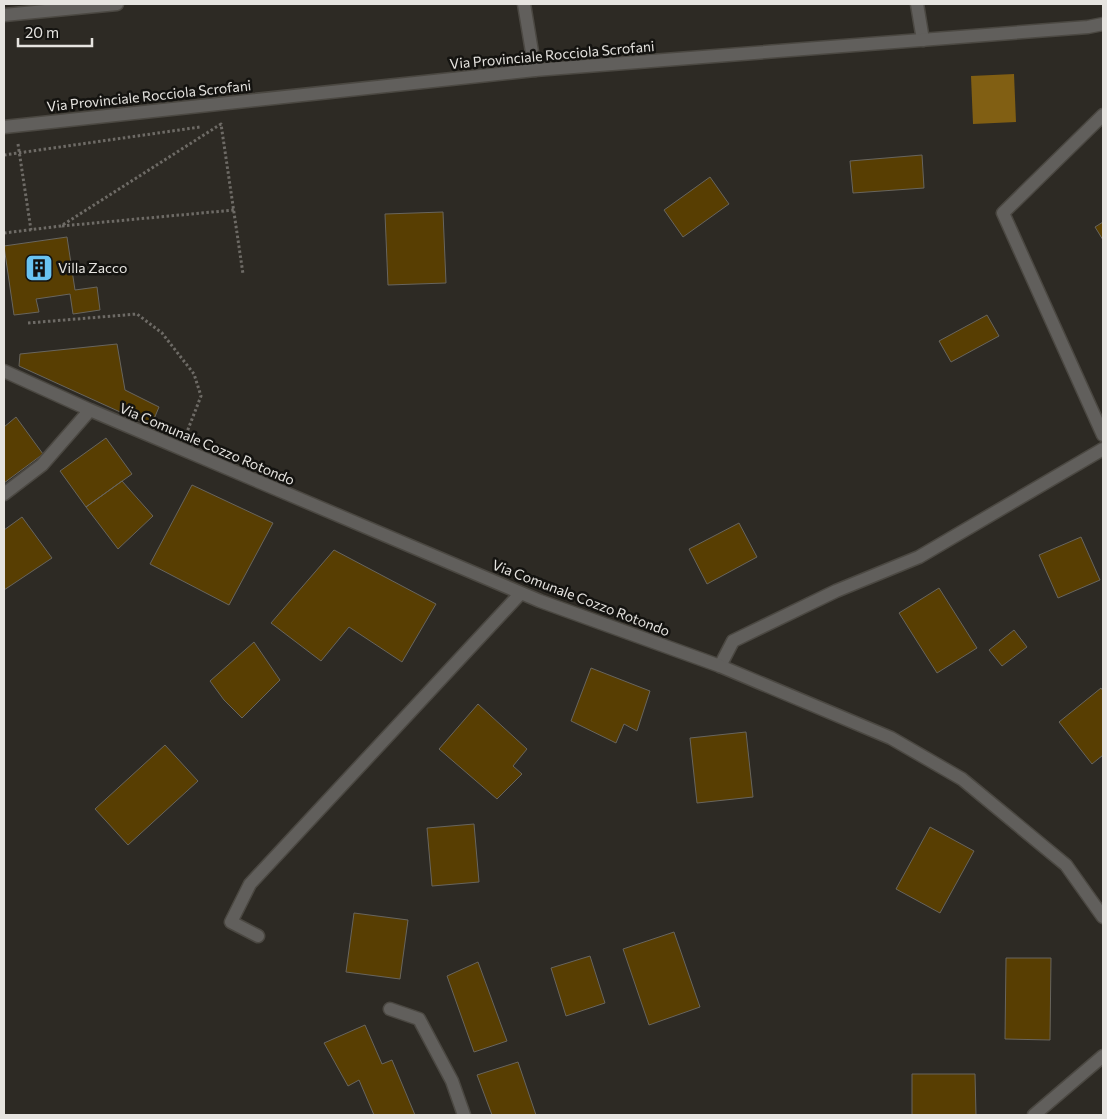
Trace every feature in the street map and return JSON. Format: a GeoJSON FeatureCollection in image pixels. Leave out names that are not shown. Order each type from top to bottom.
{"type":"FeatureCollection","features":[{"type":"Feature","properties":{"kind":"street"},"geometry":{"type":"LineString","coordinates":[[4,15],[46,7],[117,4]]}},
{"type":"Feature","properties":{"kind":"street"},"geometry":{"type":"LineString","coordinates":[[524,4],[535,70]]}},
{"type":"Feature","properties":{"kind":"street"},"geometry":{"type":"LineString","coordinates":[[917,4],[923,40]]}},
{"type":"Feature","properties":{"kind":"street","name":"Via Provinciale Rocciola Scrofani"},"geometry":{"type":"LineString","coordinates":[[10,127],[535,70],[1088,27],[1103,24]]}},
{"type":"Feature","properties":{"kind":"street"},"geometry":{"type":"LineString","coordinates":[[1103,115],[1004,213],[1103,435]]}},
{"type":"Feature","properties":{"kind":"street","name":"Via Comunale Cozzo Rotondo"},"geometry":{"type":"LineString","coordinates":[[4,371],[90,410],[521,593],[720,666],[891,738],[962,778],[1066,865],[1103,917]]}},
{"type":"Feature","properties":{"kind":"street"},"geometry":{"type":"LineString","coordinates":[[4,494],[42,465],[90,410]]}},
{"type":"Feature","properties":{"kind":"street"},"geometry":{"type":"LineString","coordinates":[[720,666],[733,641],[836,591],[919,557],[1103,449]]}},
{"type":"Feature","properties":{"kind":"street"},"geometry":{"type":"LineString","coordinates":[[258,936],[231,922],[250,884],[521,593]]}},
{"type":"Feature","properties":{"kind":"street"},"geometry":{"type":"LineString","coordinates":[[390,1010],[419,1019],[452,1080],[464,1115]]}},
{"type":"Feature","properties":{"kind":"street"},"geometry":{"type":"LineString","coordinates":[[1034,1115],[1103,1056]]}},
{"type":"Feature","properties":{"kind":"path"},"geometry":{"type":"LineString","coordinates":[[211,126],[220,124]]}},
{"type":"Feature","properties":{"kind":"path"},"geometry":{"type":"LineString","coordinates":[[220,124],[243,274]]}},
{"type":"Feature","properties":{"kind":"path"},"geometry":{"type":"LineString","coordinates":[[61,226],[220,124]]}},
{"type":"Feature","properties":{"kind":"path"},"geometry":{"type":"LineString","coordinates":[[10,127],[20,152],[31,230]]}},
{"type":"Feature","properties":{"kind":"path"},"geometry":{"type":"LineString","coordinates":[[4,155],[201,127]]}},
{"type":"Feature","properties":{"kind":"path"},"geometry":{"type":"LineString","coordinates":[[4,233],[234,210]]}},
{"type":"Feature","properties":{"kind":"path"},"geometry":{"type":"LineString","coordinates":[[28,322],[137,314],[162,333],[194,374],[201,396],[180,448]]}},
{"type":"Feature","properties":{"kind":"shaded area"},"geometry":{"type":"Polygon","coordinates":[[[1014,74],[1016,122],[973,124],[971,76],[1014,74]]]}},
{"type":"Feature","properties":{"kind":"building"},"geometry":{"type":"Polygon","coordinates":[[[922,155],[924,188],[853,193],[850,161],[922,155]]]}},
{"type":"Feature","properties":{"kind":"building"},"geometry":{"type":"Polygon","coordinates":[[[710,177],[729,204],[683,237],[664,210],[710,177]]]}},
{"type":"Feature","properties":{"kind":"building"},"geometry":{"type":"Polygon","coordinates":[[[443,212],[446,283],[388,285],[385,214],[443,212]]]}},
{"type":"Feature","properties":{"kind":"building"},"geometry":{"type":"Polygon","coordinates":[[[1103,222],[1103,240],[1095,227],[1103,222]]]}},
{"type":"Feature","properties":{"kind":"building","name":"Villa Zacco"},"geometry":{"type":"Polygon","coordinates":[[[67,237],[75,290],[97,287],[100,310],[73,314],[70,294],[36,299],[39,312],[14,315],[4,246],[67,237]]]}},
{"type":"Feature","properties":{"kind":"building"},"geometry":{"type":"Polygon","coordinates":[[[987,315],[999,336],[951,362],[939,341],[987,315]]]}},
{"type":"Feature","properties":{"kind":"building"},"geometry":{"type":"Polygon","coordinates":[[[117,344],[125,390],[159,407],[151,426],[19,366],[20,354],[117,344]]]}},
{"type":"Feature","properties":{"kind":"building"},"geometry":{"type":"Polygon","coordinates":[[[16,417],[43,454],[4,483],[4,427],[16,417]]]}},
{"type":"Feature","properties":{"kind":"building"},"geometry":{"type":"Polygon","coordinates":[[[106,438],[132,474],[86,507],[60,471],[106,438]]]}},
{"type":"Feature","properties":{"kind":"building"},"geometry":{"type":"Polygon","coordinates":[[[122,481],[153,516],[118,549],[86,507],[122,481]]]}},
{"type":"Feature","properties":{"kind":"building"},"geometry":{"type":"Polygon","coordinates":[[[192,485],[273,523],[229,605],[150,564],[192,485]]]}},
{"type":"Feature","properties":{"kind":"building"},"geometry":{"type":"Polygon","coordinates":[[[22,517],[52,558],[4,590],[4,530],[22,517]]]}},
{"type":"Feature","properties":{"kind":"building"},"geometry":{"type":"Polygon","coordinates":[[[739,523],[757,557],[707,584],[689,549],[739,523]]]}},
{"type":"Feature","properties":{"kind":"building"},"geometry":{"type":"Polygon","coordinates":[[[1081,537],[1100,580],[1058,598],[1039,555],[1081,537]]]}},
{"type":"Feature","properties":{"kind":"building"},"geometry":{"type":"Polygon","coordinates":[[[334,550],[436,604],[402,662],[349,627],[321,661],[271,623],[334,550]]]}},
{"type":"Feature","properties":{"kind":"building"},"geometry":{"type":"Polygon","coordinates":[[[939,588],[977,648],[937,673],[899,613],[939,588]]]}},
{"type":"Feature","properties":{"kind":"building"},"geometry":{"type":"Polygon","coordinates":[[[1014,630],[1027,647],[1002,666],[989,650],[1014,630]]]}},
{"type":"Feature","properties":{"kind":"building"},"geometry":{"type":"Polygon","coordinates":[[[254,642],[280,680],[242,718],[224,700],[210,681],[254,642]]]}},
{"type":"Feature","properties":{"kind":"building"},"geometry":{"type":"Polygon","coordinates":[[[591,668],[650,691],[637,731],[624,724],[616,743],[571,721],[591,668]]]}},
{"type":"Feature","properties":{"kind":"building"},"geometry":{"type":"Polygon","coordinates":[[[1101,688],[1103,691],[1103,755],[1092,764],[1059,722],[1101,688]]]}},
{"type":"Feature","properties":{"kind":"building"},"geometry":{"type":"Polygon","coordinates":[[[478,704],[527,749],[513,766],[522,774],[497,799],[439,749],[478,704]]]}},
{"type":"Feature","properties":{"kind":"building"},"geometry":{"type":"Polygon","coordinates":[[[746,732],[753,797],[697,803],[690,738],[746,732]]]}},
{"type":"Feature","properties":{"kind":"building"},"geometry":{"type":"Polygon","coordinates":[[[165,745],[198,781],[128,845],[95,809],[165,745]]]}},
{"type":"Feature","properties":{"kind":"building"},"geometry":{"type":"Polygon","coordinates":[[[474,824],[479,882],[432,886],[427,828],[474,824]]]}},
{"type":"Feature","properties":{"kind":"building"},"geometry":{"type":"Polygon","coordinates":[[[930,827],[974,851],[940,913],[896,889],[930,827]]]}},
{"type":"Feature","properties":{"kind":"building"},"geometry":{"type":"Polygon","coordinates":[[[354,913],[408,920],[400,979],[346,972],[354,913]]]}},
{"type":"Feature","properties":{"kind":"building"},"geometry":{"type":"Polygon","coordinates":[[[674,932],[700,1007],[649,1025],[623,949],[674,932]]]}},
{"type":"Feature","properties":{"kind":"building"},"geometry":{"type":"Polygon","coordinates":[[[590,956],[605,1003],[566,1016],[551,968],[590,956]]]}},
{"type":"Feature","properties":{"kind":"building"},"geometry":{"type":"Polygon","coordinates":[[[1006,958],[1051,958],[1050,1040],[1005,1039],[1006,958]]]}},
{"type":"Feature","properties":{"kind":"building"},"geometry":{"type":"Polygon","coordinates":[[[478,962],[507,1041],[474,1052],[447,976],[478,962]]]}},
{"type":"Feature","properties":{"kind":"building"},"geometry":{"type":"Polygon","coordinates":[[[365,1025],[382,1064],[392,1060],[415,1115],[374,1115],[359,1080],[348,1086],[324,1043],[365,1025]]]}},
{"type":"Feature","properties":{"kind":"building"},"geometry":{"type":"Polygon","coordinates":[[[518,1062],[536,1115],[492,1115],[477,1075],[518,1062]]]}},
{"type":"Feature","properties":{"kind":"building"},"geometry":{"type":"Polygon","coordinates":[[[912,1074],[975,1074],[976,1115],[912,1115],[912,1074]]]}},
{"type":"Feature","properties":{"kind":"place","name":"Villa Zacco"},"geometry":{"type":"Point","coordinates":[39,268]}}]}
